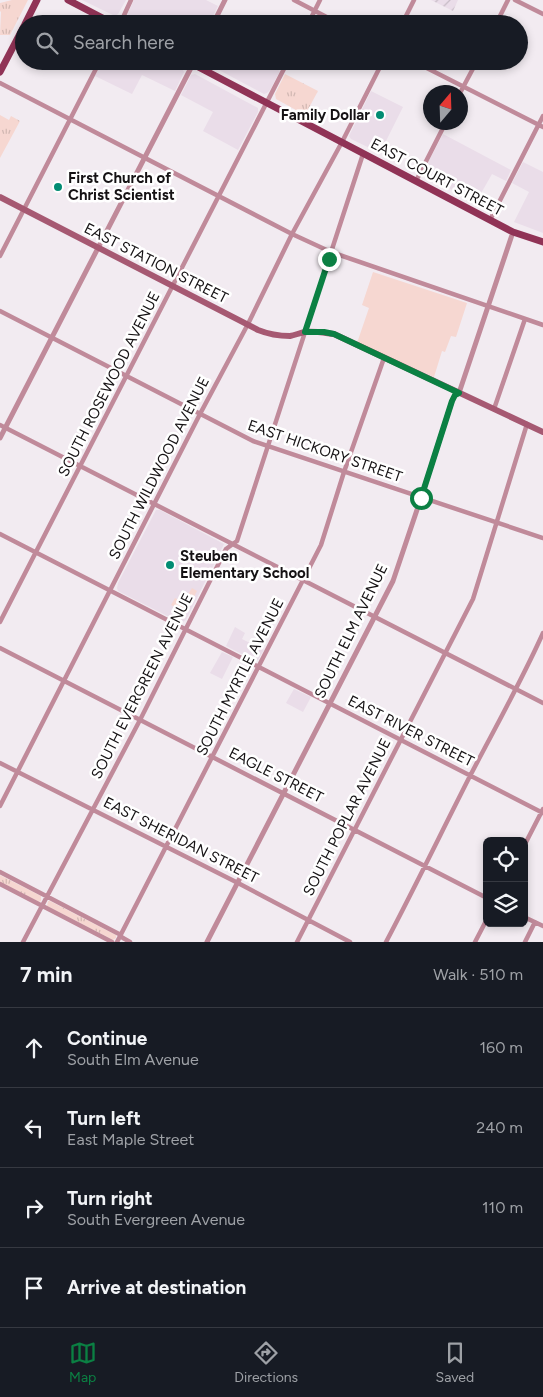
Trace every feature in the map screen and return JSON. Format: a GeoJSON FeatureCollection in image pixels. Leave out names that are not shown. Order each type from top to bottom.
{"type":"FeatureCollection","features":[{"type":"Feature","properties":{"kind":"main road"},"geometry":{"type":"LineString","coordinates":[[29,15],[37,0]]}},
{"type":"Feature","properties":{"kind":"main road"},"geometry":{"type":"LineString","coordinates":[[68,0],[97,15]]}},
{"type":"Feature","properties":{"kind":"main road"},"geometry":{"type":"LineString","coordinates":[[0,72],[15,43]]}},
{"type":"Feature","properties":{"kind":"main road","name":"EAST COURT STREET"},"geometry":{"type":"LineString","coordinates":[[206,70],[513,232],[543,242]]}},
{"type":"Feature","properties":{"kind":"main road","name":"EAST STATION STREET"},"geometry":{"type":"LineString","coordinates":[[0,197],[266,333],[291,336],[305,332],[334,334],[543,432]]}},
{"type":"Feature","properties":{"kind":"street"},"geometry":{"type":"LineString","coordinates":[[124,15],[132,0]]}},
{"type":"Feature","properties":{"kind":"street"},"geometry":{"type":"LineString","coordinates":[[218,15],[226,0]]}},
{"type":"Feature","properties":{"kind":"street"},"geometry":{"type":"LineString","coordinates":[[294,0],[322,15]]}},
{"type":"Feature","properties":{"kind":"street"},"geometry":{"type":"LineString","coordinates":[[312,15],[320,0]]}},
{"type":"Feature","properties":{"kind":"street"},"geometry":{"type":"LineString","coordinates":[[406,15],[414,0]]}},
{"type":"Feature","properties":{"kind":"street"},"geometry":{"type":"LineString","coordinates":[[500,15],[508,0]]}},
{"type":"Feature","properties":{"kind":"street"},"geometry":{"type":"LineString","coordinates":[[515,0],[543,14]]}},
{"type":"Feature","properties":{"kind":"street"},"geometry":{"type":"LineString","coordinates":[[0,256],[95,70]]}},
{"type":"Feature","properties":{"kind":"street"},"geometry":{"type":"LineString","coordinates":[[0,438],[3,426],[52,338],[187,70]]}},
{"type":"Feature","properties":{"kind":"street","name":"SOUTH ROSEWOOD AVENUE"},"geometry":{"type":"LineString","coordinates":[[0,622],[284,70]]}},
{"type":"Feature","properties":{"kind":"street","name":"SOUTH WILDWOOD AVENUE"},"geometry":{"type":"LineString","coordinates":[[0,806],[200,414],[248,324],[292,234],[378,70]]}},
{"type":"Feature","properties":{"kind":"street"},"geometry":{"type":"LineString","coordinates":[[431,70],[460,85]]}},
{"type":"Feature","properties":{"kind":"street"},"geometry":{"type":"LineString","coordinates":[[465,85],[472,70]]}},
{"type":"Feature","properties":{"kind":"street"},"geometry":{"type":"LineString","coordinates":[[0,83],[292,234],[331,252],[543,325]]}},
{"type":"Feature","properties":{"kind":"street"},"geometry":{"type":"LineString","coordinates":[[468,89],[541,126]]}},
{"type":"Feature","properties":{"kind":"street"},"geometry":{"type":"LineString","coordinates":[[490,220],[541,126],[543,116]]}},
{"type":"Feature","properties":{"kind":"street"},"geometry":{"type":"LineString","coordinates":[[416,181],[442,130]]}},
{"type":"Feature","properties":{"kind":"street","name":"SOUTH EVERGREEN AVENUE"},"geometry":{"type":"LineString","coordinates":[[24,942],[140,720],[226,549],[237,541],[363,154]]}},
{"type":"Feature","properties":{"kind":"street","name":"SOUTH ELM AVENUE"},"geometry":{"type":"LineString","coordinates":[[207,942],[393,581],[452,401],[455,395],[459,393],[513,232]]}},
{"type":"Feature","properties":{"kind":"street","name":"EAST HICKORY STREET"},"geometry":{"type":"LineString","coordinates":[[0,311],[253,441],[543,538]]}},
{"type":"Feature","properties":{"kind":"street"},"geometry":{"type":"LineString","coordinates":[[494,409],[525,319]]}},
{"type":"Feature","properties":{"kind":"street","name":"SOUTH MYRTLE AVENUE"},"geometry":{"type":"LineString","coordinates":[[117,942],[321,545],[344,472],[384,358]]}},
{"type":"Feature","properties":{"kind":"street","name":"SOUTH POPLAR AVENUE"},"geometry":{"type":"LineString","coordinates":[[297,942],[472,599],[527,424]]}},
{"type":"Feature","properties":{"kind":"street"},"geometry":{"type":"LineString","coordinates":[[3,426],[543,703]]}},
{"type":"Feature","properties":{"kind":"street","name":"EAST RIVER STREET"},"geometry":{"type":"LineString","coordinates":[[0,534],[542,812]]}},
{"type":"Feature","properties":{"kind":"street"},"geometry":{"type":"LineString","coordinates":[[386,942],[426,867],[543,633]]}},
{"type":"Feature","properties":{"kind":"street","name":"EAGLE STREET"},"geometry":{"type":"LineString","coordinates":[[0,648],[483,896]]}},
{"type":"Feature","properties":{"kind":"street","name":"EAST SHERIDAN STREET"},"geometry":{"type":"LineString","coordinates":[[0,763],[238,883],[350,942]]}},
{"type":"Feature","properties":{"kind":"street"},"geometry":{"type":"LineString","coordinates":[[528,838],[542,812]]}},
{"type":"Feature","properties":{"kind":"street"},"geometry":{"type":"LineString","coordinates":[[0,872],[130,942]]}},
{"type":"Feature","properties":{"kind":"street"},"geometry":{"type":"LineString","coordinates":[[0,884],[112,942]]}},
{"type":"Feature","properties":{"kind":"street"},"geometry":{"type":"LineString","coordinates":[[528,919],[543,926]]}},
{"type":"Feature","properties":{"kind":"street"},"geometry":{"type":"LineString","coordinates":[[525,942],[536,922]]}},
{"type":"Feature","properties":{"kind":"street"},"geometry":{"type":"LineString","coordinates":[[475,942],[483,927]]}},
{"type":"Feature","properties":{"kind":"shaded area"},"geometry":{"type":"Polygon","coordinates":[[[82,0],[126,0],[118,14],[113,15],[82,0]]]}},
{"type":"Feature","properties":{"kind":"shaded area"},"geometry":{"type":"Polygon","coordinates":[[[134,0],[206,0],[218,6],[214,15],[127,15],[134,0]]]}},
{"type":"Feature","properties":{"kind":"shaded area"},"geometry":{"type":"Polygon","coordinates":[[[431,0],[458,0],[453,11],[431,0]]]}},
{"type":"Feature","properties":{"kind":"shaded area"},"geometry":{"type":"Polygon","coordinates":[[[98,70],[183,70],[184,72],[175,91],[142,75],[132,94],[95,76],[98,70]]]}},
{"type":"Feature","properties":{"kind":"shaded area"},"geometry":{"type":"Polygon","coordinates":[[[219,70],[280,71],[270,90],[264,94],[219,70]]]}},
{"type":"Feature","properties":{"kind":"shaded area"},"geometry":{"type":"Polygon","coordinates":[[[195,74],[258,108],[258,112],[238,150],[203,131],[213,112],[181,95],[191,75],[195,74]]]}},
{"type":"Feature","properties":{"kind":"shaded area"},"geometry":{"type":"Polygon","coordinates":[[[371,91],[403,107],[380,153],[351,139],[349,136],[371,91]]]}},
{"type":"Feature","properties":{"kind":"shaded area"},"geometry":{"type":"Polygon","coordinates":[[[443,134],[511,170],[506,181],[492,174],[476,202],[427,177],[424,170],[443,134]]]}},
{"type":"Feature","properties":{"kind":"shaded area"},"geometry":{"type":"Polygon","coordinates":[[[523,162],[543,172],[543,233],[514,222],[529,192],[512,183],[523,162]]]}},
{"type":"Feature","properties":{"kind":"shaded area","name":"Steuben Elementary School"},"geometry":{"type":"Polygon","coordinates":[[[156,510],[160,510],[224,544],[186,620],[181,623],[118,591],[117,588],[156,510]]]}},
{"type":"Feature","properties":{"kind":"shaded area"},"geometry":{"type":"Polygon","coordinates":[[[235,627],[245,633],[242,639],[264,650],[258,660],[253,660],[226,646],[235,627]]]}},
{"type":"Feature","properties":{"kind":"shaded area"},"geometry":{"type":"Polygon","coordinates":[[[222,652],[233,657],[222,679],[210,673],[222,652]]]}},
{"type":"Feature","properties":{"kind":"shaded area"},"geometry":{"type":"Polygon","coordinates":[[[294,689],[311,697],[303,712],[286,703],[294,689]]]}},
{"type":"Feature","properties":{"kind":"green space"},"geometry":{"type":"Polygon","coordinates":[[[12,0],[28,0],[20,15],[15,15],[15,25],[10,35],[0,35],[0,3],[12,0]]]}},
{"type":"Feature","properties":{"kind":"green space"},"geometry":{"type":"Polygon","coordinates":[[[285,74],[318,91],[305,115],[276,99],[275,94],[285,74]]]}},
{"type":"Feature","properties":{"kind":"green space"},"geometry":{"type":"Polygon","coordinates":[[[0,115],[9,120],[11,116],[20,121],[0,158],[0,115]]]}},
{"type":"Feature","properties":{"kind":"green space"},"geometry":{"type":"Polygon","coordinates":[[[373,272],[467,303],[456,337],[451,336],[445,352],[442,351],[434,377],[357,343],[369,308],[362,305],[373,272]]]}},
{"type":"Feature","properties":{"kind":"green space"},"geometry":{"type":"Polygon","coordinates":[[[192,588],[197,591],[186,613],[171,605],[175,598],[179,600],[182,594],[187,596],[192,588]]]}},
{"type":"Feature","properties":{"kind":"green space"},"geometry":{"type":"Polygon","coordinates":[[[0,875],[41,896],[41,901],[39,902],[0,882],[0,875]]]}},
{"type":"Feature","properties":{"kind":"green space"},"geometry":{"type":"Polygon","coordinates":[[[48,901],[116,935],[116,938],[113,940],[47,906],[48,901]]]}},
{"type":"Feature","properties":{"kind":"place","name":"Family Dollar"},"geometry":{"type":"Point","coordinates":[380,115]}},
{"type":"Feature","properties":{"kind":"place","name":"First Church of Christ Scientist"},"geometry":{"type":"Point","coordinates":[58,187]}},
{"type":"Feature","properties":{"kind":"place","name":"Steuben Elementary School"},"geometry":{"type":"Point","coordinates":[170,565]}},
{"type":"Feature","properties":{"kind":"route"},"geometry":{"type":"LineString","coordinates":[[329,259],[305,332],[334,334],[459,393],[455,395],[452,401],[421,498]]}}]}
